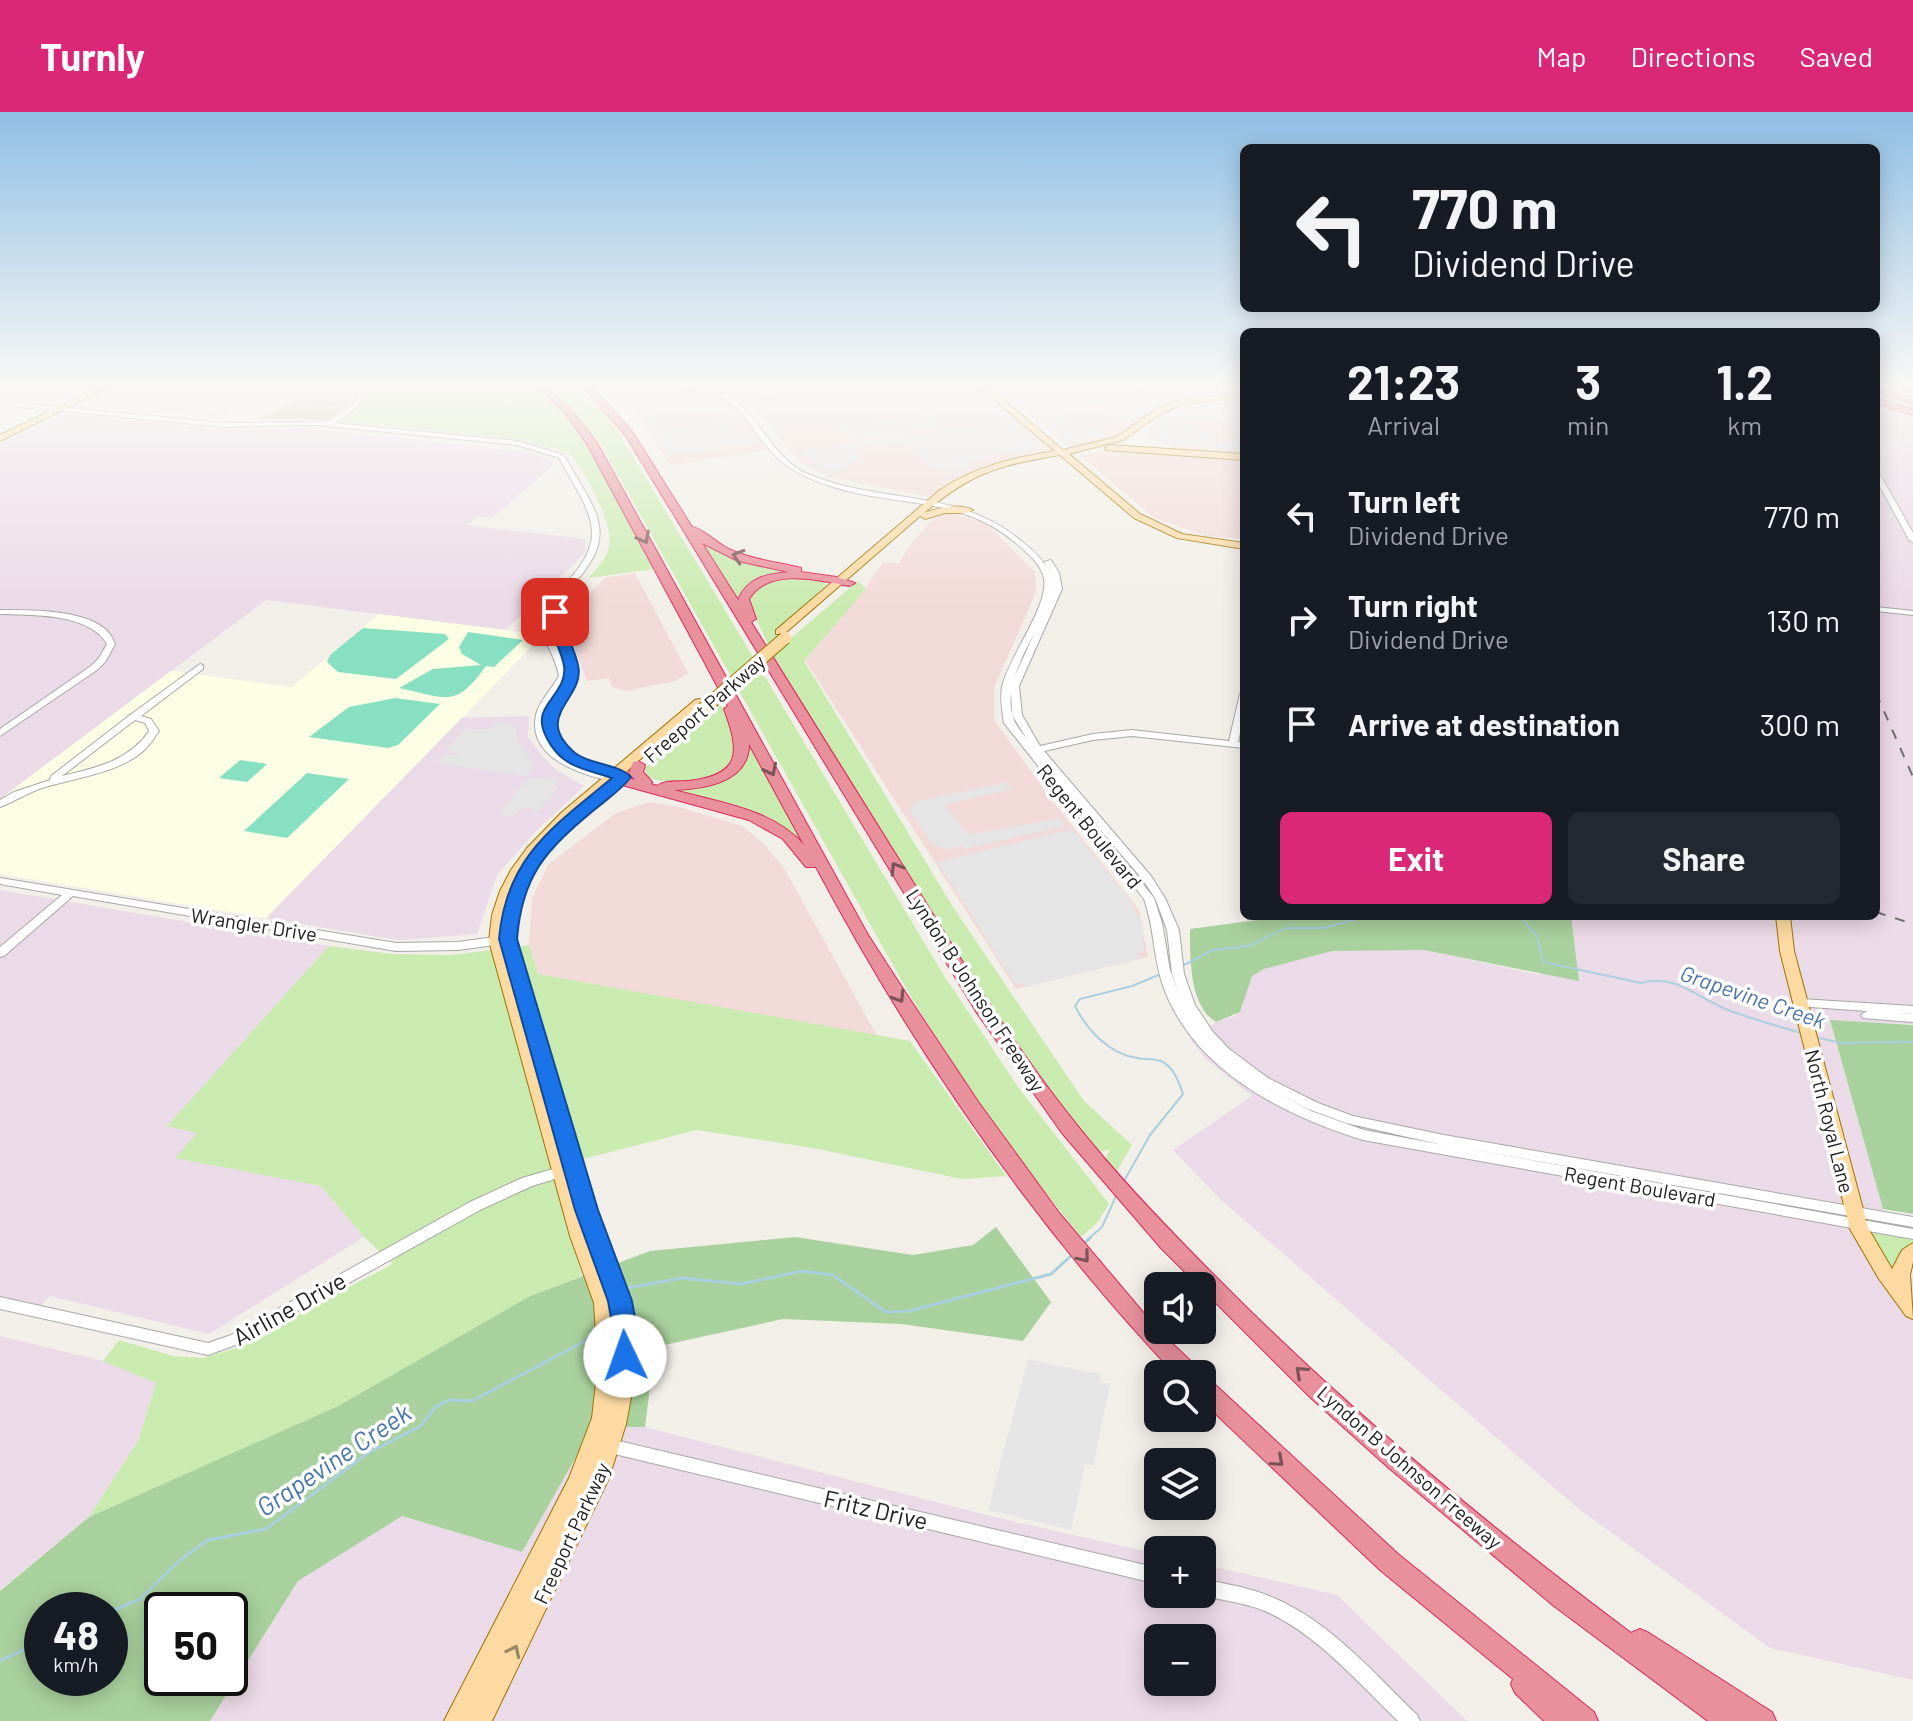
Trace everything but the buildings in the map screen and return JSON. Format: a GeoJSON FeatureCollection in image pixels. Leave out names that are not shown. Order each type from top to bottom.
{"type":"FeatureCollection","features":[{"type":"Feature","properties":{"kind":"highway"},"geometry":{"type":"LineString","coordinates":[[600,459],[722,677],[860,935]]}},
{"type":"Feature","properties":{"kind":"highway","name":"Lyndon B Johnson Freeway"},"geometry":{"type":"LineString","coordinates":[[646,459],[983,1009],[1097,1163],[1249,1324],[1380,1445],[1621,1641],[1731,1721]]}},
{"type":"Feature","properties":{"kind":"highway"},"geometry":{"type":"LineString","coordinates":[[674,503],[700,537],[722,550],[824,576],[830,585],[828,591]]}},
{"type":"Feature","properties":{"kind":"highway"},"geometry":{"type":"LineString","coordinates":[[785,688],[743,599],[753,585],[767,579],[799,575],[847,579]]}},
{"type":"Feature","properties":{"kind":"highway"},"geometry":{"type":"LineString","coordinates":[[615,780],[669,787],[702,783],[730,771],[740,760],[743,748],[722,677]]}},
{"type":"Feature","properties":{"kind":"highway"},"geometry":{"type":"LineString","coordinates":[[638,765],[636,773],[643,784],[738,812],[782,832],[803,851],[981,1123],[1115,1297],[1176,1360]]}},
{"type":"Feature","properties":{"kind":"highway"},"geometry":{"type":"LineString","coordinates":[[1216,1401],[1564,1721]]}},
{"type":"Feature","properties":{"kind":"highway"},"geometry":{"type":"LineString","coordinates":[[1470,1521],[1669,1662],[1763,1721]]}},
{"type":"Feature","properties":{"kind":"highway"},"geometry":{"type":"LineString","coordinates":[[1389,1562],[1585,1721]]}},
{"type":"Feature","properties":{"kind":"main road","name":"Freeport Parkway"},"geometry":{"type":"LineString","coordinates":[[615,780],[959,480],[999,463],[1024,459]]}},
{"type":"Feature","properties":{"kind":"main road","name":"Freeport Parkway"},"geometry":{"type":"LineString","coordinates":[[782,635],[828,591],[925,516],[935,502],[982,474],[1032,459]]}},
{"type":"Feature","properties":{"kind":"main road"},"geometry":{"type":"LineString","coordinates":[[1072,459],[1151,520],[1187,534],[1240,543]]}},
{"type":"Feature","properties":{"kind":"main road"},"geometry":{"type":"LineString","coordinates":[[982,474],[999,463]]}},
{"type":"Feature","properties":{"kind":"main road"},"geometry":{"type":"LineString","coordinates":[[925,516],[944,510],[968,510]]}},
{"type":"Feature","properties":{"kind":"main road","name":"Freeport Parkway"},"geometry":{"type":"LineString","coordinates":[[480,1721],[585,1508],[602,1444],[622,1394],[616,1361],[608,1344],[595,1254],[502,940],[507,887],[557,822],[638,765],[701,706]]}},
{"type":"Feature","properties":{"kind":"main road","name":"North Royal Lane"},"geometry":{"type":"LineString","coordinates":[[1783,920],[1787,951],[1855,1217],[1879,1264],[1909,1306]]}},
{"type":"Feature","properties":{"kind":"main road"},"geometry":{"type":"LineString","coordinates":[[1909,1306],[1901,1267],[1905,1257],[1913,1250]]}},
{"type":"Feature","properties":{"kind":"main road","name":"Freeport Parkway"},"geometry":{"type":"LineString","coordinates":[[456,1721],[578,1481],[602,1444]]}},
{"type":"Feature","properties":{"kind":"street"},"geometry":{"type":"LineString","coordinates":[[563,459],[606,527],[607,536],[597,563],[557,605],[554,618],[558,643],[572,667],[539,720],[543,737],[563,762],[615,780]]}},
{"type":"Feature","properties":{"kind":"street","name":"Regent Boulevard"},"geometry":{"type":"LineString","coordinates":[[781,459],[803,475],[836,485],[981,510],[1008,522],[1055,573],[1058,584],[1055,599],[1015,686],[1017,715],[1034,750]]}},
{"type":"Feature","properties":{"kind":"street"},"geometry":{"type":"LineString","coordinates":[[1880,480],[1913,540]]}},
{"type":"Feature","properties":{"kind":"street","name":"Regent Boulevard"},"geometry":{"type":"LineString","coordinates":[[935,502],[968,510],[1011,532],[1040,563],[1049,579],[1047,595],[1004,691],[1003,703],[1009,723],[1034,750],[1149,898],[1159,920],[1166,976],[1226,1065],[1249,1082],[1307,1115],[1363,1135],[1855,1217],[1913,1222]]}},
{"type":"Feature","properties":{"kind":"street"},"geometry":{"type":"LineString","coordinates":[[1880,611],[1913,615]]}},
{"type":"Feature","properties":{"kind":"street"},"geometry":{"type":"LineString","coordinates":[[0,612],[90,622],[105,630],[111,644],[94,668],[0,733]]}},
{"type":"Feature","properties":{"kind":"street"},"geometry":{"type":"LineString","coordinates":[[48,782],[200,667]]}},
{"type":"Feature","properties":{"kind":"street"},"geometry":{"type":"LineString","coordinates":[[0,804],[25,788],[107,768],[137,751],[151,739],[154,731],[148,721],[133,717]]}},
{"type":"Feature","properties":{"kind":"street"},"geometry":{"type":"LineString","coordinates":[[1034,750],[1093,737],[1132,733],[1238,744]]}},
{"type":"Feature","properties":{"kind":"street","name":"Regent Boulevard"},"geometry":{"type":"LineString","coordinates":[[1085,814],[1147,878],[1160,898],[1173,930],[1184,1006]]}},
{"type":"Feature","properties":{"kind":"street","name":"Wrangler Drive"},"geometry":{"type":"LineString","coordinates":[[0,881],[396,947],[446,947],[502,940]]}},
{"type":"Feature","properties":{"kind":"street"},"geometry":{"type":"LineString","coordinates":[[0,953],[70,893]]}},
{"type":"Feature","properties":{"kind":"street"},"geometry":{"type":"LineString","coordinates":[[1803,1011],[1913,1010]]}},
{"type":"Feature","properties":{"kind":"street"},"geometry":{"type":"LineString","coordinates":[[1803,1011],[1913,1018]]}},
{"type":"Feature","properties":{"kind":"street","name":"Airline Drive"},"geometry":{"type":"LineString","coordinates":[[0,1303],[208,1349],[236,1339],[475,1206],[527,1182],[570,1170]]}},
{"type":"Feature","properties":{"kind":"street","name":"Regent Boulevard"},"geometry":{"type":"LineString","coordinates":[[1855,1217],[1913,1234]]}},
{"type":"Feature","properties":{"kind":"street","name":"Fritz Drive"},"geometry":{"type":"LineString","coordinates":[[602,1444],[1144,1573]]}},
{"type":"Feature","properties":{"kind":"street"},"geometry":{"type":"LineString","coordinates":[[1216,1590],[1261,1601],[1279,1609],[1324,1641],[1411,1721]]}},
{"type":"Feature","properties":{"kind":"shaded area"},"geometry":{"type":"Polygon","coordinates":[[[0,459],[553,461],[553,466],[492,518],[478,517],[466,525],[585,539],[585,553],[506,630],[266,600],[0,799],[0,459]]]}},
{"type":"Feature","properties":{"kind":"shaded area"},"geometry":{"type":"Polygon","coordinates":[[[666,459],[711,459],[670,465],[666,459]]]}},
{"type":"Feature","properties":{"kind":"shaded area"},"geometry":{"type":"Polygon","coordinates":[[[797,459],[1014,459],[982,467],[929,497],[829,477],[797,459]]]}},
{"type":"Feature","properties":{"kind":"shaded area"},"geometry":{"type":"Polygon","coordinates":[[[810,459],[861,459],[831,473],[819,468],[810,459]]]}},
{"type":"Feature","properties":{"kind":"shaded area"},"geometry":{"type":"Polygon","coordinates":[[[924,459],[978,459],[967,461],[971,465],[952,473],[930,466],[924,459]]]}},
{"type":"Feature","properties":{"kind":"shaded area"},"geometry":{"type":"Polygon","coordinates":[[[1084,459],[1240,462],[1240,539],[1208,536],[1154,518],[1084,459]]]}},
{"type":"Feature","properties":{"kind":"shaded area"},"geometry":{"type":"Polygon","coordinates":[[[1880,459],[1913,459],[1913,1024],[1830,1021],[1883,1209],[1910,1280],[1913,1277],[1913,1680],[1770,1648],[1579,1509],[1221,1200],[1173,1150],[1252,1096],[1205,1058],[1190,1039],[1216,1022],[1235,1016],[1243,1007],[1246,987],[1252,976],[1264,969],[1332,951],[1424,950],[1540,975],[1568,920],[1880,920],[1880,459]]]}},
{"type":"Feature","properties":{"kind":"shaded area"},"geometry":{"type":"Polygon","coordinates":[[[949,513],[986,523],[1035,572],[1036,592],[994,688],[994,720],[1051,799],[1139,910],[1148,957],[1016,989],[805,660],[864,590],[883,562],[899,563],[913,541],[937,515],[949,513]]]}},
{"type":"Feature","properties":{"kind":"shaded area"},"geometry":{"type":"Polygon","coordinates":[[[635,573],[688,673],[675,681],[626,691],[612,687],[609,678],[587,681],[564,619],[605,578],[635,573]]]}},
{"type":"Feature","properties":{"kind":"shaded area"},"geometry":{"type":"Polygon","coordinates":[[[379,614],[543,635],[266,918],[0,874],[0,799],[171,671],[292,687],[379,614]]]}},
{"type":"Feature","properties":{"kind":"shaded area"},"geometry":{"type":"Polygon","coordinates":[[[529,716],[528,737],[540,753],[555,769],[584,786],[535,832],[497,875],[477,934],[398,940],[266,918],[461,718],[529,716]]]}},
{"type":"Feature","properties":{"kind":"shaded area"},"geometry":{"type":"Polygon","coordinates":[[[496,722],[514,725],[519,743],[533,762],[530,765],[535,766],[527,776],[436,763],[445,754],[464,756],[446,749],[466,729],[491,729],[496,722]]]}},
{"type":"Feature","properties":{"kind":"shaded area"},"geometry":{"type":"Polygon","coordinates":[[[530,777],[559,779],[554,786],[558,787],[539,811],[523,807],[513,817],[500,815],[504,811],[501,810],[530,777]]]}},
{"type":"Feature","properties":{"kind":"shaded area"},"geometry":{"type":"Polygon","coordinates":[[[1007,782],[1012,789],[944,805],[969,835],[1060,818],[1065,826],[965,849],[962,846],[947,849],[933,845],[910,811],[916,802],[1007,782]]]}},
{"type":"Feature","properties":{"kind":"shaded area"},"geometry":{"type":"Polygon","coordinates":[[[649,802],[679,807],[742,826],[763,843],[784,868],[877,1036],[538,974],[529,945],[532,899],[548,865],[616,813],[649,802]]]}},
{"type":"Feature","properties":{"kind":"shaded area"},"geometry":{"type":"Polygon","coordinates":[[[1072,829],[1130,900],[1143,928],[1144,951],[1138,952],[1139,958],[1026,987],[1023,983],[1016,985],[938,862],[1072,829]]]}},
{"type":"Feature","properties":{"kind":"shaded area"},"geometry":{"type":"Polygon","coordinates":[[[0,890],[329,946],[167,1126],[198,1132],[176,1158],[321,1186],[364,1237],[209,1334],[50,1296],[41,1305],[0,1296],[0,890]]]}},
{"type":"Feature","properties":{"kind":"shaded area"},"geometry":{"type":"Polygon","coordinates":[[[0,1336],[103,1361],[156,1382],[138,1441],[89,1517],[0,1590],[0,1336]]]}},
{"type":"Feature","properties":{"kind":"shaded area"},"geometry":{"type":"Polygon","coordinates":[[[1028,1359],[1101,1375],[1099,1382],[1110,1384],[1093,1466],[1085,1464],[1071,1530],[988,1510],[1028,1359]]]}},
{"type":"Feature","properties":{"kind":"shaded area"},"geometry":{"type":"Polygon","coordinates":[[[593,1427],[645,1427],[990,1516],[1144,1551],[1144,1608],[1216,1608],[1216,1567],[1337,1595],[1467,1721],[210,1721],[226,1696],[248,1696],[248,1661],[298,1581],[402,1516],[522,1552],[593,1427]]]}},
{"type":"Feature","properties":{"kind":"green space"},"geometry":{"type":"Polygon","coordinates":[[[574,459],[597,459],[653,569],[588,578],[606,556],[610,537],[603,511],[574,459]]]}},
{"type":"Feature","properties":{"kind":"green space"},"geometry":{"type":"Polygon","coordinates":[[[609,459],[634,459],[943,974],[1018,1087],[1109,1204],[1098,1222],[1081,1237],[991,1124],[907,990],[609,459]]]}},
{"type":"Feature","properties":{"kind":"green space"},"geometry":{"type":"Polygon","coordinates":[[[699,538],[737,558],[809,573],[754,584],[742,610],[699,538]]]}},
{"type":"Feature","properties":{"kind":"green space"},"geometry":{"type":"Polygon","coordinates":[[[798,577],[823,580],[826,585],[774,635],[790,639],[858,581],[866,589],[804,661],[953,907],[1084,1101],[1132,1145],[1115,1174],[1104,1162],[1110,1149],[1096,1153],[1006,1035],[777,664],[747,599],[763,585],[798,577]]]}},
{"type":"Feature","properties":{"kind":"green space"},"geometry":{"type":"Polygon","coordinates":[[[363,628],[445,634],[449,639],[396,679],[338,672],[327,662],[330,655],[363,628]]]}},
{"type":"Feature","properties":{"kind":"green space"},"geometry":{"type":"Polygon","coordinates":[[[468,632],[523,640],[494,667],[486,666],[458,694],[439,697],[399,688],[433,669],[481,665],[462,654],[459,647],[468,632]]]}},
{"type":"Feature","properties":{"kind":"green space"},"geometry":{"type":"Polygon","coordinates":[[[395,698],[440,704],[398,745],[388,748],[309,737],[349,707],[395,698]]]}},
{"type":"Feature","properties":{"kind":"green space"},"geometry":{"type":"Polygon","coordinates":[[[719,701],[739,742],[739,755],[733,765],[711,778],[698,781],[670,782],[647,777],[645,768],[719,701]]]}},
{"type":"Feature","properties":{"kind":"green space"},"geometry":{"type":"Polygon","coordinates":[[[746,735],[809,850],[769,821],[653,786],[669,788],[722,777],[746,735]]]}},
{"type":"Feature","properties":{"kind":"green space"},"geometry":{"type":"Polygon","coordinates":[[[240,760],[267,764],[247,782],[219,778],[240,760]]]}},
{"type":"Feature","properties":{"kind":"green space"},"geometry":{"type":"Polygon","coordinates":[[[307,773],[349,779],[287,838],[244,831],[307,773]]]}},
{"type":"Feature","properties":{"kind":"green space"},"geometry":{"type":"Polygon","coordinates":[[[1256,920],[1571,920],[1579,981],[1424,950],[1332,951],[1264,969],[1252,976],[1240,1012],[1216,1022],[1207,1015],[1196,993],[1191,967],[1190,929],[1256,920]]]}},
{"type":"Feature","properties":{"kind":"green space"},"geometry":{"type":"Polygon","coordinates":[[[529,945],[538,974],[910,1041],[1006,1176],[962,1179],[813,1148],[697,1130],[551,1167],[582,1276],[530,1296],[338,1406],[89,1517],[138,1441],[156,1383],[103,1361],[119,1340],[173,1356],[203,1358],[255,1342],[311,1307],[393,1264],[364,1237],[321,1186],[175,1158],[197,1133],[167,1126],[329,946],[392,954],[452,955],[529,945]]]}},
{"type":"Feature","properties":{"kind":"green space"},"geometry":{"type":"Polygon","coordinates":[[[1830,1020],[1913,1025],[1913,1214],[1883,1209],[1830,1020]]]}},
{"type":"Feature","properties":{"kind":"green space"},"geometry":{"type":"Polygon","coordinates":[[[996,1227],[1051,1302],[1023,1341],[901,1324],[783,1319],[655,1347],[645,1427],[593,1427],[522,1552],[402,1516],[298,1581],[248,1661],[248,1592],[144,1592],[144,1696],[226,1696],[210,1721],[0,1721],[0,1591],[89,1517],[338,1406],[530,1296],[650,1251],[795,1237],[913,1255],[973,1245],[996,1227]]]}},
{"type":"Feature","properties":{"kind":"green space"},"geometry":{"type":"Polygon","coordinates":[[[1869,1231],[1913,1237],[1913,1246],[1895,1277],[1869,1231]]]}},
{"type":"Feature","properties":{"kind":"waterway","name":"Grapevine Creek"},"geometry":{"type":"LineString","coordinates":[[1182,966],[1213,950],[1249,946],[1286,928],[1325,928],[1352,920]]}},
{"type":"Feature","properties":{"kind":"waterway","name":"Grapevine Creek"},"geometry":{"type":"LineString","coordinates":[[1523,920],[1537,936],[1543,962],[1641,983],[1663,981],[1674,984],[1732,1012],[1801,1033]]}},
{"type":"Feature","properties":{"kind":"waterway","name":"Grapevine Creek"},"geometry":{"type":"LineString","coordinates":[[1124,1181],[1150,1135],[1183,1094],[1176,1076],[1167,1065],[1117,1052],[1093,1032],[1075,1006],[1080,999],[1132,986],[1161,974]]}},
{"type":"Feature","properties":{"kind":"waterway","name":"Grapevine Creek"},"geometry":{"type":"LineString","coordinates":[[1815,1037],[1841,1043],[1913,1042]]}},
{"type":"Feature","properties":{"kind":"waterway","name":"Grapevine Creek"},"geometry":{"type":"LineString","coordinates":[[1087,1240],[1102,1227],[1117,1194]]}},
{"type":"Feature","properties":{"kind":"waterway","name":"Grapevine Creek"},"geometry":{"type":"LineString","coordinates":[[1083,1244],[1090,1238]]}},
{"type":"Feature","properties":{"kind":"waterway","name":"Grapevine Creek"},"geometry":{"type":"LineString","coordinates":[[624,1292],[627,1288],[682,1278],[741,1284],[802,1271],[833,1275],[886,1312],[909,1311],[1051,1274],[1073,1254]]}},
{"type":"Feature","properties":{"kind":"waterway","name":"Grapevine Creek"},"geometry":{"type":"LineString","coordinates":[[128,1604],[140,1599],[180,1560],[208,1540],[266,1529],[368,1453],[421,1426],[435,1407],[449,1400],[472,1401],[585,1341],[595,1329]]}},
{"type":"Feature","properties":{"kind":"waterway","name":"Grapevine Creek"},"geometry":{"type":"LineString","coordinates":[[0,1661],[24,1650]]}},
{"type":"Feature","properties":{"kind":"railway"},"geometry":{"type":"LineString","coordinates":[[1880,702],[1913,777]]}},
{"type":"Feature","properties":{"kind":"railway"},"geometry":{"type":"LineString","coordinates":[[1880,913],[1913,924]]}},
{"type":"Feature","properties":{"kind":"route"},"geometry":{"type":"LineString","coordinates":[[555,612],[555,625],[572,667],[572,677],[551,712],[549,719],[553,735],[571,757],[582,764],[623,777],[557,832],[530,863],[511,907],[508,939],[587,1210],[620,1301],[625,1329],[625,1356]]}}]}
